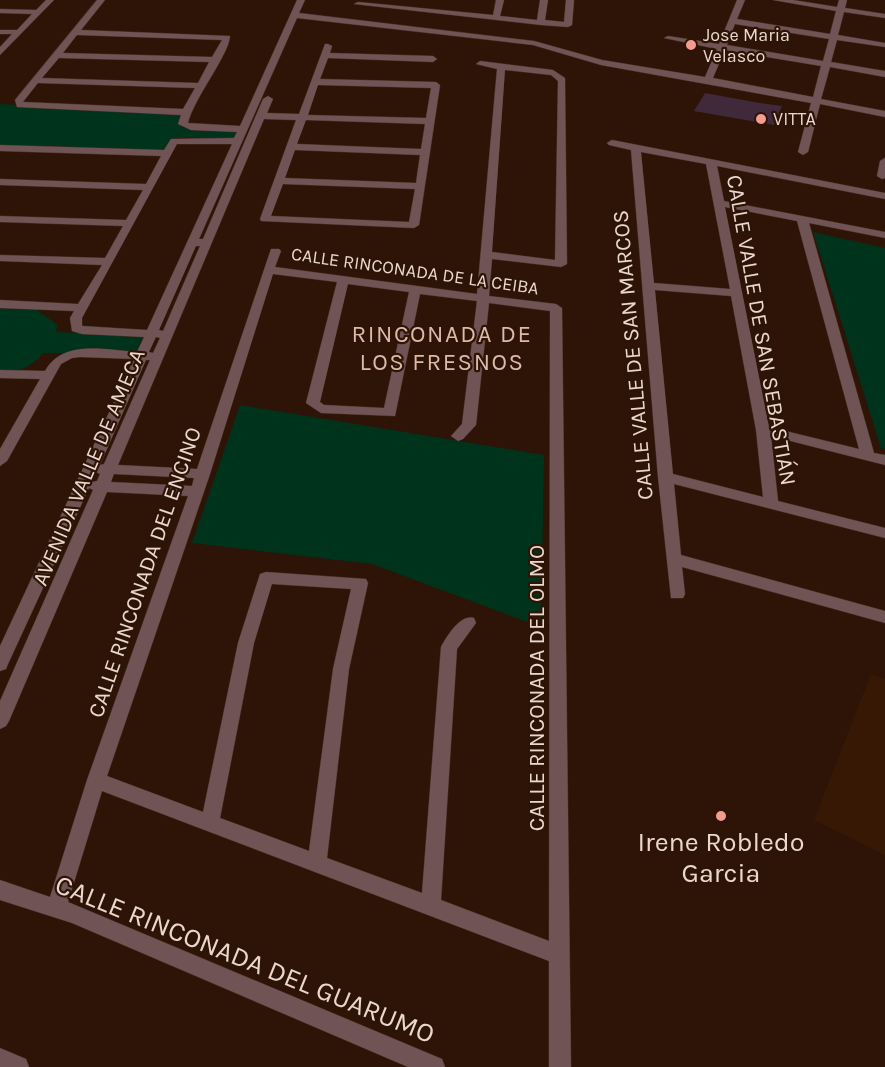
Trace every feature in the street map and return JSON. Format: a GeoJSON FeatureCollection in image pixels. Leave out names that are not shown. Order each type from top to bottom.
{"type":"FeatureCollection","features":[{"type":"Feature","properties":{"kind":"street"},"geometry":{"type":"LineString","coordinates":[[0,52],[50,0]]}},
{"type":"Feature","properties":{"kind":"street"},"geometry":{"type":"LineString","coordinates":[[101,0],[18,102],[20,105],[186,112]]}},
{"type":"Feature","properties":{"kind":"street","name":"AVENIDA VALLE DE AMECA"},"geometry":{"type":"LineString","coordinates":[[0,721],[168,335],[238,141],[297,18],[301,0]]}},
{"type":"Feature","properties":{"kind":"street"},"geometry":{"type":"LineString","coordinates":[[200,243],[262,112],[297,18],[310,0]]}},
{"type":"Feature","properties":{"kind":"street"},"geometry":{"type":"LineString","coordinates":[[496,18],[500,0]]}},
{"type":"Feature","properties":{"kind":"street"},"geometry":{"type":"LineString","coordinates":[[541,23],[544,0]]}},
{"type":"Feature","properties":{"kind":"street"},"geometry":{"type":"LineString","coordinates":[[357,6],[402,4],[496,18],[568,25],[570,0]]}},
{"type":"Feature","properties":{"kind":"street"},"geometry":{"type":"LineString","coordinates":[[708,80],[741,0]]}},
{"type":"Feature","properties":{"kind":"street"},"geometry":{"type":"LineString","coordinates":[[777,0],[841,4],[885,16]]}},
{"type":"Feature","properties":{"kind":"street"},"geometry":{"type":"LineString","coordinates":[[803,152],[841,4]]}},
{"type":"Feature","properties":{"kind":"street"},"geometry":{"type":"LineString","coordinates":[[0,11],[38,12]]}},
{"type":"Feature","properties":{"kind":"street"},"geometry":{"type":"LineString","coordinates":[[297,18],[377,28],[540,57],[557,51],[601,62],[817,99],[885,114]]}},
{"type":"Feature","properties":{"kind":"street"},"geometry":{"type":"LineString","coordinates":[[732,21],[885,45]]}},
{"type":"Feature","properties":{"kind":"street"},"geometry":{"type":"LineString","coordinates":[[0,32],[20,32]]}},
{"type":"Feature","properties":{"kind":"street"},"geometry":{"type":"LineString","coordinates":[[75,32],[227,38],[186,112],[183,124],[185,126],[244,129]]}},
{"type":"Feature","properties":{"kind":"street"},"geometry":{"type":"LineString","coordinates":[[668,38],[885,74]]}},
{"type":"Feature","properties":{"kind":"street"},"geometry":{"type":"LineString","coordinates":[[315,82],[436,85],[414,225],[265,219],[326,51],[433,59]]}},
{"type":"Feature","properties":{"kind":"street"},"geometry":{"type":"LineString","coordinates":[[57,55],[215,60]]}},
{"type":"Feature","properties":{"kind":"street"},"geometry":{"type":"LineString","coordinates":[[480,64],[501,66],[529,55],[540,57],[562,80],[561,264],[485,255]]}},
{"type":"Feature","properties":{"kind":"street"},"geometry":{"type":"LineString","coordinates":[[458,436],[470,425],[501,66]]}},
{"type":"Feature","properties":{"kind":"street"},"geometry":{"type":"LineString","coordinates":[[37,80],[202,86]]}},
{"type":"Feature","properties":{"kind":"street"},"geometry":{"type":"LineString","coordinates":[[262,112],[431,117]]}},
{"type":"Feature","properties":{"kind":"street"},"geometry":{"type":"LineString","coordinates":[[168,335],[82,330],[75,324],[81,308],[109,262],[174,141],[178,139],[238,141]]}},
{"type":"Feature","properties":{"kind":"street"},"geometry":{"type":"LineString","coordinates":[[612,143],[885,196]]}},
{"type":"Feature","properties":{"kind":"street"},"geometry":{"type":"LineString","coordinates":[[291,147],[426,152]]}},
{"type":"Feature","properties":{"kind":"street"},"geometry":{"type":"LineString","coordinates":[[0,148],[168,153]]}},
{"type":"Feature","properties":{"kind":"street","name":"CALLE VALLE DE SAN MARCOS"},"geometry":{"type":"LineString","coordinates":[[636,148],[677,594]]}},
{"type":"Feature","properties":{"kind":"street"},"geometry":{"type":"LineString","coordinates":[[882,176],[885,161]]}},
{"type":"Feature","properties":{"kind":"street","name":"CALLE VALLE DE SAN SEBASTIÁN"},"geometry":{"type":"LineString","coordinates":[[711,163],[763,430],[771,504]]}},
{"type":"Feature","properties":{"kind":"street"},"geometry":{"type":"LineString","coordinates":[[855,191],[859,178]]}},
{"type":"Feature","properties":{"kind":"street"},"geometry":{"type":"LineString","coordinates":[[279,181],[420,186]]}},
{"type":"Feature","properties":{"kind":"street"},"geometry":{"type":"LineString","coordinates":[[0,182],[149,187]]}},
{"type":"Feature","properties":{"kind":"street"},"geometry":{"type":"LineString","coordinates":[[719,204],[885,235]]}},
{"type":"Feature","properties":{"kind":"street"},"geometry":{"type":"LineString","coordinates":[[0,219],[130,223]]}},
{"type":"Feature","properties":{"kind":"street"},"geometry":{"type":"LineString","coordinates":[[802,219],[868,456]]}},
{"type":"Feature","properties":{"kind":"street","name":"AVENIDA VALLE DE AMECA"},"geometry":{"type":"LineString","coordinates":[[0,664],[152,334],[200,243]]}},
{"type":"Feature","properties":{"kind":"street","name":"CALLE RINCONADA DEL ENCINO"},"geometry":{"type":"LineString","coordinates":[[56,909],[96,780],[203,474],[275,251]]}},
{"type":"Feature","properties":{"kind":"street"},"geometry":{"type":"LineString","coordinates":[[0,258],[109,262]]}},
{"type":"Feature","properties":{"kind":"street","name":"CALLE RINCONADA DE LA CEIBA"},"geometry":{"type":"LineString","coordinates":[[269,270],[556,308]]}},
{"type":"Feature","properties":{"kind":"street"},"geometry":{"type":"LineString","coordinates":[[343,280],[313,404],[321,409],[386,414],[392,410],[415,290]]}},
{"type":"Feature","properties":{"kind":"street"},"geometry":{"type":"LineString","coordinates":[[649,286],[735,294]]}},
{"type":"Feature","properties":{"kind":"street"},"geometry":{"type":"LineString","coordinates":[[0,304],[81,308]]}},
{"type":"Feature","properties":{"kind":"street","name":"CALLE RINCONADA DEL OLMO"},"geometry":{"type":"LineString","coordinates":[[556,308],[560,1067]]}},
{"type":"Feature","properties":{"kind":"street"},"geometry":{"type":"LineString","coordinates":[[0,461],[7,435],[56,362],[69,354],[80,353],[159,356]]}},
{"type":"Feature","properties":{"kind":"street"},"geometry":{"type":"LineString","coordinates":[[0,375],[47,375]]}},
{"type":"Feature","properties":{"kind":"street"},"geometry":{"type":"LineString","coordinates":[[763,430],[885,460]]}},
{"type":"Feature","properties":{"kind":"street"},"geometry":{"type":"LineString","coordinates":[[92,468],[203,474]]}},
{"type":"Feature","properties":{"kind":"street"},"geometry":{"type":"LineString","coordinates":[[665,477],[885,534]]}},
{"type":"Feature","properties":{"kind":"street"},"geometry":{"type":"LineString","coordinates":[[83,486],[197,491]]}},
{"type":"Feature","properties":{"kind":"street"},"geometry":{"type":"LineString","coordinates":[[674,559],[885,617]]}},
{"type":"Feature","properties":{"kind":"street"},"geometry":{"type":"LineString","coordinates":[[210,823],[246,643],[266,578],[360,583],[341,669],[317,864]]}},
{"type":"Feature","properties":{"kind":"street"},"geometry":{"type":"LineString","coordinates":[[431,906],[448,646],[468,624]]}},
{"type":"Feature","properties":{"kind":"street"},"geometry":{"type":"LineString","coordinates":[[96,780],[560,955]]}},
{"type":"Feature","properties":{"kind":"street","name":"CALLE RINCONADA DEL GUARUMO"},"geometry":{"type":"LineString","coordinates":[[0,890],[73,913],[434,1067]]}},
{"type":"Feature","properties":{"kind":"street"},"geometry":{"type":"LineString","coordinates":[[0,1059],[18,1067]]}},
{"type":"Feature","properties":{"kind":"shaded area"},"geometry":{"type":"Polygon","coordinates":[[[871,674],[885,679],[885,855],[814,820],[871,674]]]}},
{"type":"Feature","properties":{"kind":"green space"},"geometry":{"type":"Polygon","coordinates":[[[0,104],[180,115],[179,124],[184,128],[238,131],[235,139],[177,138],[172,140],[164,151],[0,145],[0,104]]]}},
{"type":"Feature","properties":{"kind":"green space"},"geometry":{"type":"Polygon","coordinates":[[[813,232],[885,248],[885,449],[881,448],[813,232]]]}},
{"type":"Feature","properties":{"kind":"green space"},"geometry":{"type":"Polygon","coordinates":[[[0,308],[37,310],[58,325],[56,332],[143,335],[136,354],[43,353],[24,368],[12,373],[0,374],[0,308]]]}},
{"type":"Feature","properties":{"kind":"green space"},"geometry":{"type":"Polygon","coordinates":[[[240,405],[544,455],[541,627],[372,564],[192,543],[240,405]]]}},
{"type":"Feature","properties":{"kind":"building"},"geometry":{"type":"Polygon","coordinates":[[[705,93],[782,106],[774,125],[694,111],[705,93]]]}},
{"type":"Feature","properties":{"kind":"place","name":"Jose Maria Velasco"},"geometry":{"type":"Point","coordinates":[691,45]}},
{"type":"Feature","properties":{"kind":"place","name":"VITTA"},"geometry":{"type":"Point","coordinates":[761,119]}},
{"type":"Feature","properties":{"kind":"place","name":"Irene Robledo Garcia"},"geometry":{"type":"Point","coordinates":[721,816]}},
{"type":"Feature","properties":{"kind":"district","name":"RINCONADA DE LOS FRESNOS"},"geometry":{"type":"Point","coordinates":[442,348]}}]}
